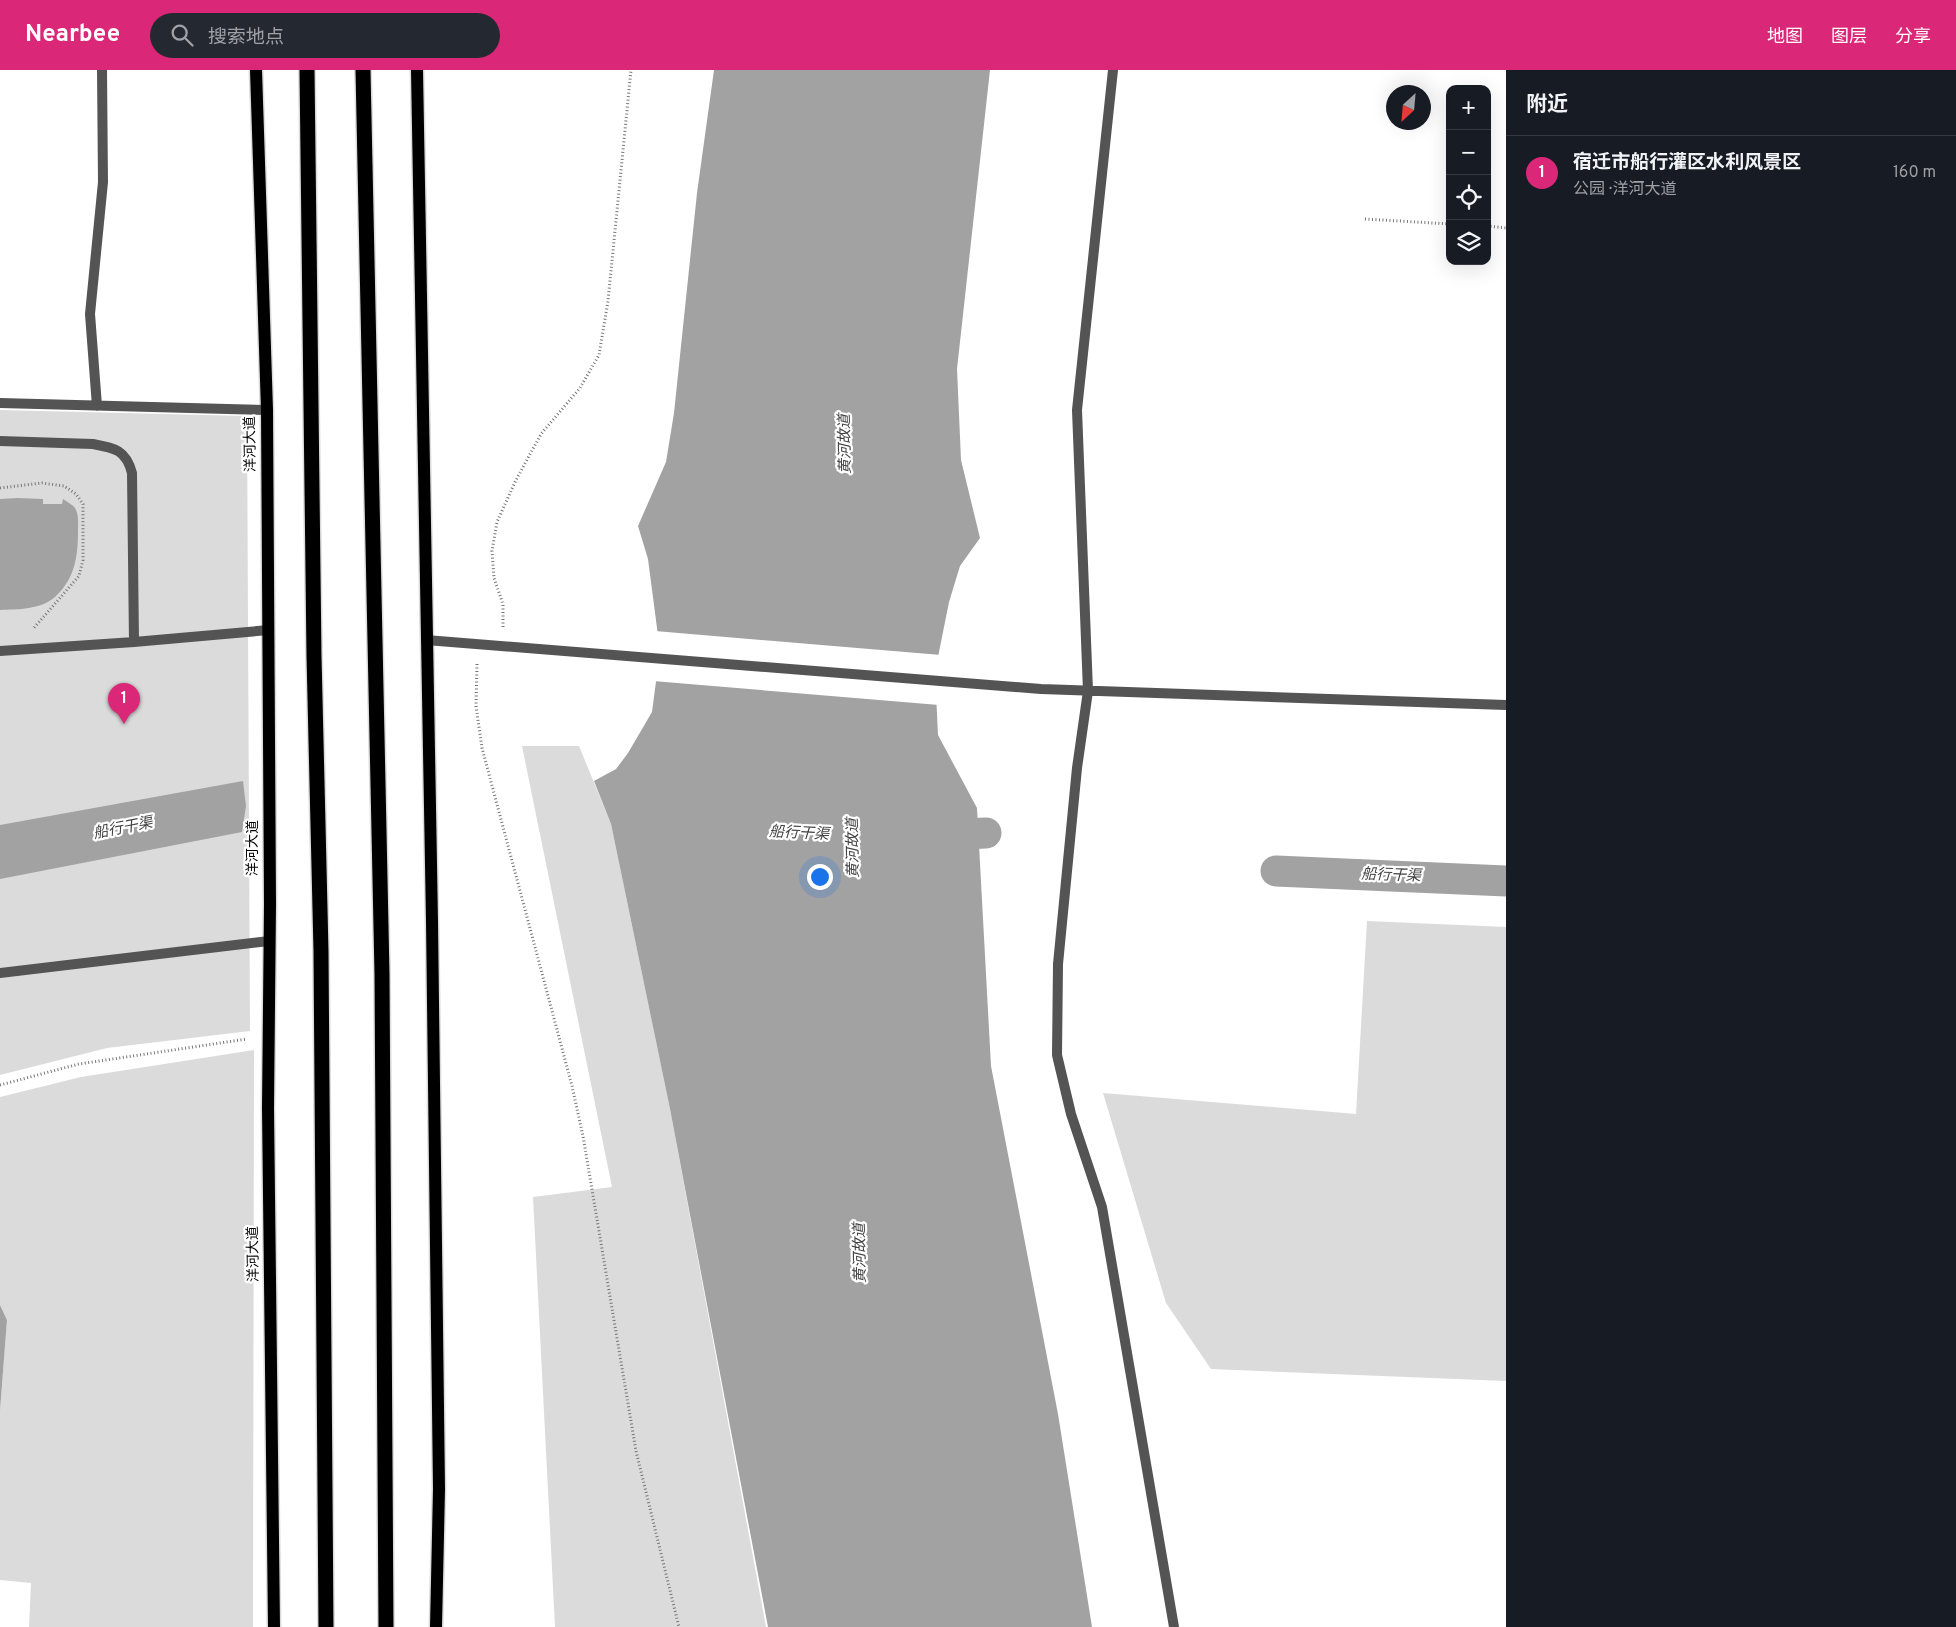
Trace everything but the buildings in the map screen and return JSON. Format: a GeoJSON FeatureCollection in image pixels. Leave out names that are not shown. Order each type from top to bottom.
{"type":"FeatureCollection","features":[{"type":"Feature","properties":{"kind":"highway"},"geometry":{"type":"LineString","coordinates":[[306,70],[314,626],[322,997],[326,1627]]}},
{"type":"Feature","properties":{"kind":"highway"},"geometry":{"type":"LineString","coordinates":[[363,70],[382,974],[386,1627]]}},
{"type":"Feature","properties":{"kind":"main road","name":"洋河大道"},"geometry":{"type":"LineString","coordinates":[[256,70],[267,410],[269,630],[268,1036],[274,1627]]}},
{"type":"Feature","properties":{"kind":"main road"},"geometry":{"type":"LineString","coordinates":[[417,70],[439,1489],[436,1627]]}},
{"type":"Feature","properties":{"kind":"street"},"geometry":{"type":"LineString","coordinates":[[97,406],[90,314],[104,182],[102,70]]}},
{"type":"Feature","properties":{"kind":"street"},"geometry":{"type":"LineString","coordinates":[[1113,70],[1077,410],[1088,691],[1077,768],[1058,964],[1057,1055],[1070,1114],[1102,1207],[1174,1627]]}},
{"type":"Feature","properties":{"kind":"street"},"geometry":{"type":"LineString","coordinates":[[0,403],[267,410]]}},
{"type":"Feature","properties":{"kind":"street"},"geometry":{"type":"LineString","coordinates":[[0,441],[93,444],[120,452],[128,459],[132,473],[134,642]]}},
{"type":"Feature","properties":{"kind":"street"},"geometry":{"type":"LineString","coordinates":[[0,650],[134,642],[269,630]]}},
{"type":"Feature","properties":{"kind":"street"},"geometry":{"type":"LineString","coordinates":[[426,640],[1041,689],[1506,705]]}},
{"type":"Feature","properties":{"kind":"street"},"geometry":{"type":"LineString","coordinates":[[0,973],[269,941]]}},
{"type":"Feature","properties":{"kind":"path"},"geometry":{"type":"LineString","coordinates":[[503,645],[503,604],[494,578],[492,551],[497,522],[516,480],[541,434],[580,388],[598,355],[608,301],[631,70]]}},
{"type":"Feature","properties":{"kind":"path"},"geometry":{"type":"LineString","coordinates":[[1365,219],[1446,224]]}},
{"type":"Feature","properties":{"kind":"path"},"geometry":{"type":"LineString","coordinates":[[1491,226],[1506,228]]}},
{"type":"Feature","properties":{"kind":"path"},"geometry":{"type":"LineString","coordinates":[[0,488],[42,483],[64,486],[76,494],[83,504],[83,560],[79,576],[33,629],[29,649]]}},
{"type":"Feature","properties":{"kind":"path"},"geometry":{"type":"LineString","coordinates":[[477,643],[476,706],[482,748],[572,1086],[583,1136],[636,1451],[679,1627]]}},
{"type":"Feature","properties":{"kind":"path"},"geometry":{"type":"LineString","coordinates":[[0,1086],[79,1064],[268,1036]]}},
{"type":"Feature","properties":{"kind":"shaded area"},"geometry":{"type":"Polygon","coordinates":[[[0,410],[247,416],[250,1031],[107,1048],[0,1075],[0,410]]]}},
{"type":"Feature","properties":{"kind":"shaded area"},"geometry":{"type":"Polygon","coordinates":[[[522,746],[579,746],[611,824],[670,1109],[766,1627],[555,1627],[533,1197],[612,1187],[522,746]]]}},
{"type":"Feature","properties":{"kind":"shaded area"},"geometry":{"type":"Polygon","coordinates":[[[1367,921],[1506,927],[1506,1381],[1211,1369],[1166,1303],[1103,1093],[1356,1114],[1367,921]]]}},
{"type":"Feature","properties":{"kind":"shaded area"},"geometry":{"type":"Polygon","coordinates":[[[254,1050],[253,1627],[29,1627],[31,1583],[0,1580],[0,1411],[7,1320],[0,1305],[0,1097],[81,1077],[254,1050]]]}},
{"type":"Feature","properties":{"kind":"water","name":"黄河故道"},"geometry":{"type":"Polygon","coordinates":[[[714,70],[990,70],[957,369],[961,460],[980,538],[960,566],[949,602],[935,672],[938,735],[977,808],[991,1066],[1058,1414],[1092,1627],[768,1627],[670,1109],[611,824],[594,781],[616,769],[628,753],[652,712],[660,651],[648,559],[638,526],[666,462],[674,413],[697,193],[714,70]]]}},
{"type":"Feature","properties":{"kind":"water"},"geometry":{"type":"Polygon","coordinates":[[[0,499],[43,499],[43,504],[62,504],[63,499],[74,507],[78,519],[76,558],[67,583],[55,597],[36,607],[0,610],[0,499]]]}},
{"type":"Feature","properties":{"kind":"water"},"geometry":{"type":"Polygon","coordinates":[[[243,781],[246,806],[242,832],[0,879],[0,825],[243,781]]]}},
{"type":"Feature","properties":{"kind":"water"},"geometry":{"type":"Polygon","coordinates":[[[0,1305],[7,1320],[0,1411],[0,1305]]]}},
{"type":"Feature","properties":{"kind":"pier"},"geometry":{"type":"Polygon","coordinates":[[[655,631],[941,655],[938,673],[939,705],[653,681],[657,651],[655,631]]]}},
{"type":"Feature","properties":{"kind":"waterway","name":"船行干渠"},"geometry":{"type":"LineString","coordinates":[[935,835],[986,833]]}},
{"type":"Feature","properties":{"kind":"waterway","name":"船行干渠"},"geometry":{"type":"LineString","coordinates":[[1276,871],[1506,881]]}},
{"type":"Feature","properties":{"kind":"place","name":"宿迁市船行灌区水利风景区"},"geometry":{"type":"Point","coordinates":[124,724]}}]}
